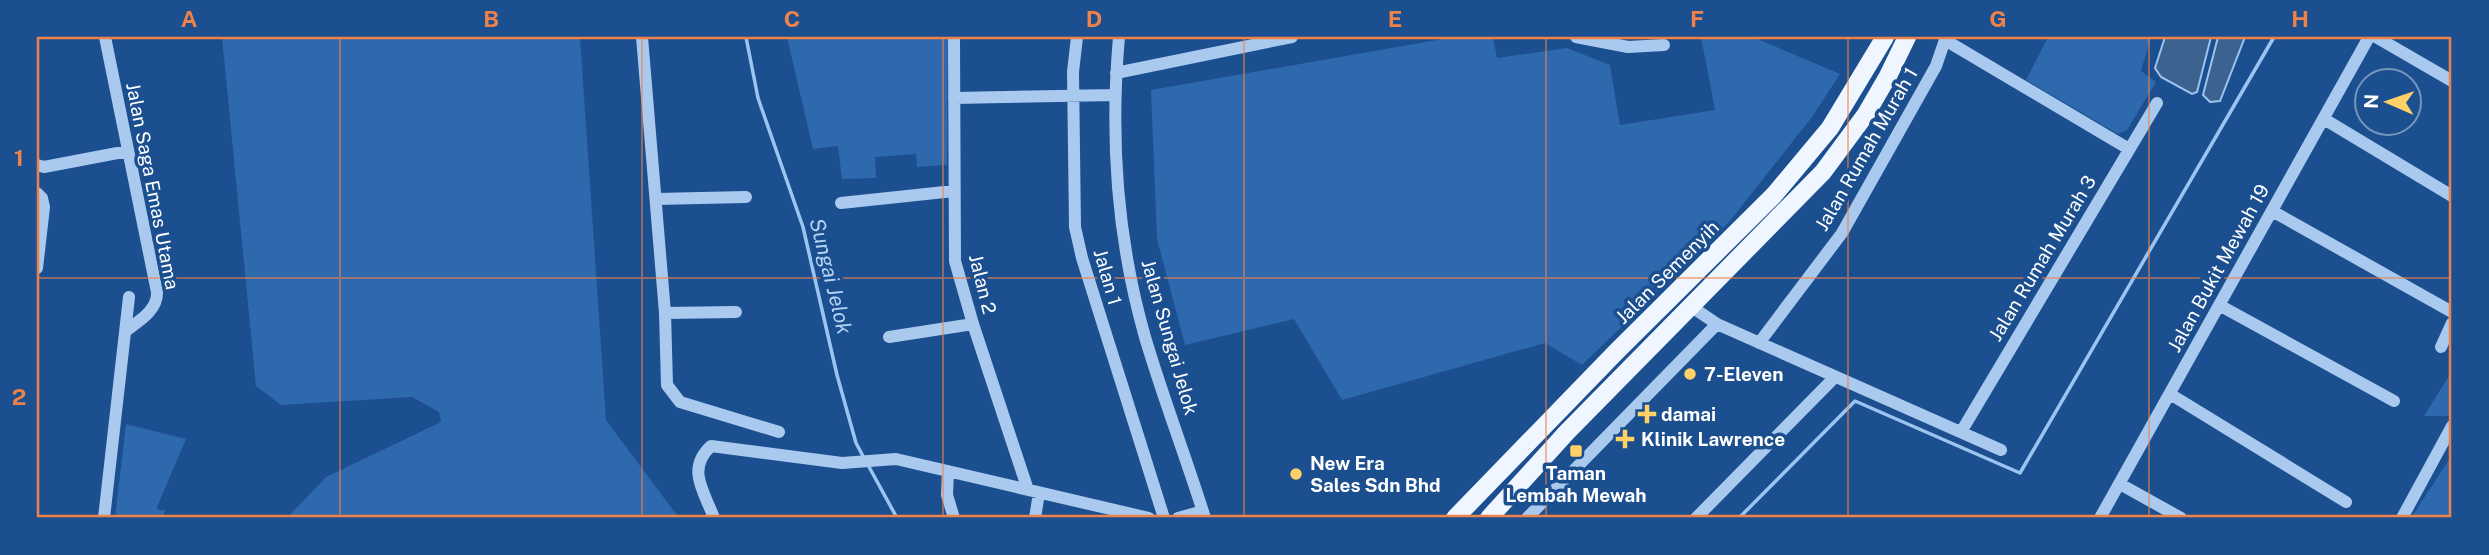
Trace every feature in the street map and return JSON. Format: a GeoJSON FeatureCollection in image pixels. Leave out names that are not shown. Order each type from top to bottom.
{"type":"FeatureCollection","features":[{"type":"Feature","properties":{"kind":"main road","name":"Jalan Semenyih"},"geometry":{"type":"LineString","coordinates":[[1454,518],[1774,195],[1830,128],[1885,37]]}},
{"type":"Feature","properties":{"kind":"main road"},"geometry":{"type":"LineString","coordinates":[[1489,518],[1567,432],[1823,172],[1866,114],[1907,37]]}},
{"type":"Feature","properties":{"kind":"main road"},"geometry":{"type":"LineString","coordinates":[[1465,518],[1485,496],[1496,473]]}},
{"type":"Feature","properties":{"kind":"street","name":"Jalan Saga Emas Utama"},"geometry":{"type":"LineString","coordinates":[[105,37],[157,299],[148,312],[127,330]]}},
{"type":"Feature","properties":{"kind":"street"},"geometry":{"type":"LineString","coordinates":[[642,37],[656,199],[667,385],[680,402],[779,432]]}},
{"type":"Feature","properties":{"kind":"street","name":"Jalan 2"},"geometry":{"type":"LineString","coordinates":[[954,37],[955,261],[973,324],[1033,491]]}},
{"type":"Feature","properties":{"kind":"street","name":"Jalan 1"},"geometry":{"type":"LineString","coordinates":[[1077,37],[1073,72],[1076,227],[1082,258],[1164,518]]}},
{"type":"Feature","properties":{"kind":"street","name":"Jalan Sungai Jelok"},"geometry":{"type":"LineString","coordinates":[[1119,37],[1115,95],[1115,165],[1125,246],[1145,335],[1204,515]]}},
{"type":"Feature","properties":{"kind":"street"},"geometry":{"type":"LineString","coordinates":[[1116,73],[1292,37]]}},
{"type":"Feature","properties":{"kind":"street"},"geometry":{"type":"LineString","coordinates":[[1576,37],[1628,47],[1664,45]]}},
{"type":"Feature","properties":{"kind":"street","name":"Jalan Bukit Mewah 19"},"geometry":{"type":"LineString","coordinates":[[2100,518],[2369,37]]}},
{"type":"Feature","properties":{"kind":"street"},"geometry":{"type":"LineString","coordinates":[[2376,37],[2452,81]]}},
{"type":"Feature","properties":{"kind":"street"},"geometry":{"type":"LineString","coordinates":[[1945,38],[2129,149]]}},
{"type":"Feature","properties":{"kind":"street","name":"Jalan Rumah Murah 1"},"geometry":{"type":"LineString","coordinates":[[1759,343],[1849,221],[1936,66],[1945,38]]}},
{"type":"Feature","properties":{"kind":"street"},"geometry":{"type":"LineString","coordinates":[[954,98],[1115,95]]}},
{"type":"Feature","properties":{"kind":"street","name":"Jalan Rumah Murah 3"},"geometry":{"type":"LineString","coordinates":[[1961,432],[2157,103]]}},
{"type":"Feature","properties":{"kind":"street"},"geometry":{"type":"LineString","coordinates":[[2324,119],[2452,196]]}},
{"type":"Feature","properties":{"kind":"street"},"geometry":{"type":"LineString","coordinates":[[37,165],[44,167],[128,151]]}},
{"type":"Feature","properties":{"kind":"street"},"geometry":{"type":"LineString","coordinates":[[841,203],[954,191]]}},
{"type":"Feature","properties":{"kind":"street"},"geometry":{"type":"LineString","coordinates":[[37,193],[42,198],[44,207],[37,268]]}},
{"type":"Feature","properties":{"kind":"street"},"geometry":{"type":"LineString","coordinates":[[656,199],[746,197]]}},
{"type":"Feature","properties":{"kind":"street"},"geometry":{"type":"LineString","coordinates":[[2273,211],[2452,312]]}},
{"type":"Feature","properties":{"kind":"street"},"geometry":{"type":"LineString","coordinates":[[104,518],[130,297]]}},
{"type":"Feature","properties":{"kind":"street"},"geometry":{"type":"LineString","coordinates":[[2219,305],[2394,401]]}},
{"type":"Feature","properties":{"kind":"street"},"geometry":{"type":"LineString","coordinates":[[1692,307],[1717,324],[2001,450]]}},
{"type":"Feature","properties":{"kind":"street"},"geometry":{"type":"LineString","coordinates":[[664,313],[736,312]]}},
{"type":"Feature","properties":{"kind":"street"},"geometry":{"type":"LineString","coordinates":[[2441,347],[2452,323]]}},
{"type":"Feature","properties":{"kind":"street"},"geometry":{"type":"LineString","coordinates":[[889,337],[973,324]]}},
{"type":"Feature","properties":{"kind":"street"},"geometry":{"type":"LineString","coordinates":[[1527,518],[1717,324]]}},
{"type":"Feature","properties":{"kind":"street"},"geometry":{"type":"LineString","coordinates":[[1696,518],[1835,377]]}},
{"type":"Feature","properties":{"kind":"street"},"geometry":{"type":"LineString","coordinates":[[2170,394],[2346,502]]}},
{"type":"Feature","properties":{"kind":"street"},"geometry":{"type":"LineString","coordinates":[[2402,518],[2452,426]]}},
{"type":"Feature","properties":{"kind":"street"},"geometry":{"type":"LineString","coordinates":[[714,518],[696,472],[703,453],[711,446],[842,463],[895,459],[1149,518]]}},
{"type":"Feature","properties":{"kind":"street"},"geometry":{"type":"LineString","coordinates":[[948,471],[947,495],[954,518]]}},
{"type":"Feature","properties":{"kind":"street"},"geometry":{"type":"LineString","coordinates":[[2120,484],[2181,518]]}},
{"type":"Feature","properties":{"kind":"street"},"geometry":{"type":"LineString","coordinates":[[1033,491],[1035,518]]}},
{"type":"Feature","properties":{"kind":"street"},"geometry":{"type":"LineString","coordinates":[[1178,518],[1204,515]]}},
{"type":"Feature","properties":{"kind":"shaded area"},"geometry":{"type":"Polygon","coordinates":[[[222,37],[580,37],[606,420],[679,518],[287,518],[326,477],[441,422],[439,412],[412,397],[281,405],[256,386],[222,37]]]}},
{"type":"Feature","properties":{"kind":"shaded area"},"geometry":{"type":"Polygon","coordinates":[[[787,37],[948,37],[947,165],[917,167],[916,154],[875,157],[876,178],[842,179],[838,146],[813,149],[787,37]]]}},
{"type":"Feature","properties":{"kind":"shaded area"},"geometry":{"type":"Polygon","coordinates":[[[1454,37],[1493,37],[1497,58],[1567,48],[1610,65],[1620,125],[1715,110],[1701,37],[1753,37],[1840,74],[1812,117],[1729,222],[1582,365],[1545,343],[1342,400],[1294,319],[1185,345],[1157,239],[1151,90],[1454,37]]]}},
{"type":"Feature","properties":{"kind":"shaded area"},"geometry":{"type":"Polygon","coordinates":[[[2048,37],[2151,37],[2141,71],[2156,82],[2127,130],[2118,134],[2026,80],[2048,37]]]}},
{"type":"Feature","properties":{"kind":"shaded area"},"geometry":{"type":"Polygon","coordinates":[[[2165,37],[2211,37],[2197,92],[2192,94],[2161,77],[2155,68],[2165,37]]]}},
{"type":"Feature","properties":{"kind":"shaded area"},"geometry":{"type":"Polygon","coordinates":[[[2218,37],[2245,37],[2220,101],[2210,102],[2203,95],[2218,37]]]}},
{"type":"Feature","properties":{"kind":"shaded area"},"geometry":{"type":"Polygon","coordinates":[[[2452,371],[2452,416],[2424,416],[2452,371]]]}},
{"type":"Feature","properties":{"kind":"shaded area"},"geometry":{"type":"Polygon","coordinates":[[[126,424],[186,439],[157,507],[158,510],[165,510],[163,518],[115,518],[126,424]]]}},
{"type":"Feature","properties":{"kind":"shaded area"},"geometry":{"type":"Polygon","coordinates":[[[2452,455],[2452,518],[2411,518],[2452,455]]]}},
{"type":"Feature","properties":{"kind":"waterway","name":"Sungai Jelok"},"geometry":{"type":"LineString","coordinates":[[746,37],[758,98],[803,227],[837,375],[856,443],[864,458]]}},
{"type":"Feature","properties":{"kind":"waterway"},"geometry":{"type":"LineString","coordinates":[[1739,518],[1855,401],[2020,473],[2274,37]]}},
{"type":"Feature","properties":{"kind":"waterway","name":"Sungai Jelok"},"geometry":{"type":"LineString","coordinates":[[868,465],[897,518]]}},
{"type":"Feature","properties":{"kind":"place","name":"7-Eleven"},"geometry":{"type":"Point","coordinates":[1690,374]}},
{"type":"Feature","properties":{"kind":"place","name":"damai"},"geometry":{"type":"Point","coordinates":[1647,414]}},
{"type":"Feature","properties":{"kind":"place","name":"Klinik Lawrence"},"geometry":{"type":"Point","coordinates":[1625,439]}},
{"type":"Feature","properties":{"kind":"place","name":"Taman Lembah Mewah"},"geometry":{"type":"Point","coordinates":[1576,451]}},
{"type":"Feature","properties":{"kind":"place","name":"New Era Sales Sdn Bhd"},"geometry":{"type":"Point","coordinates":[1296,474]}}]}
